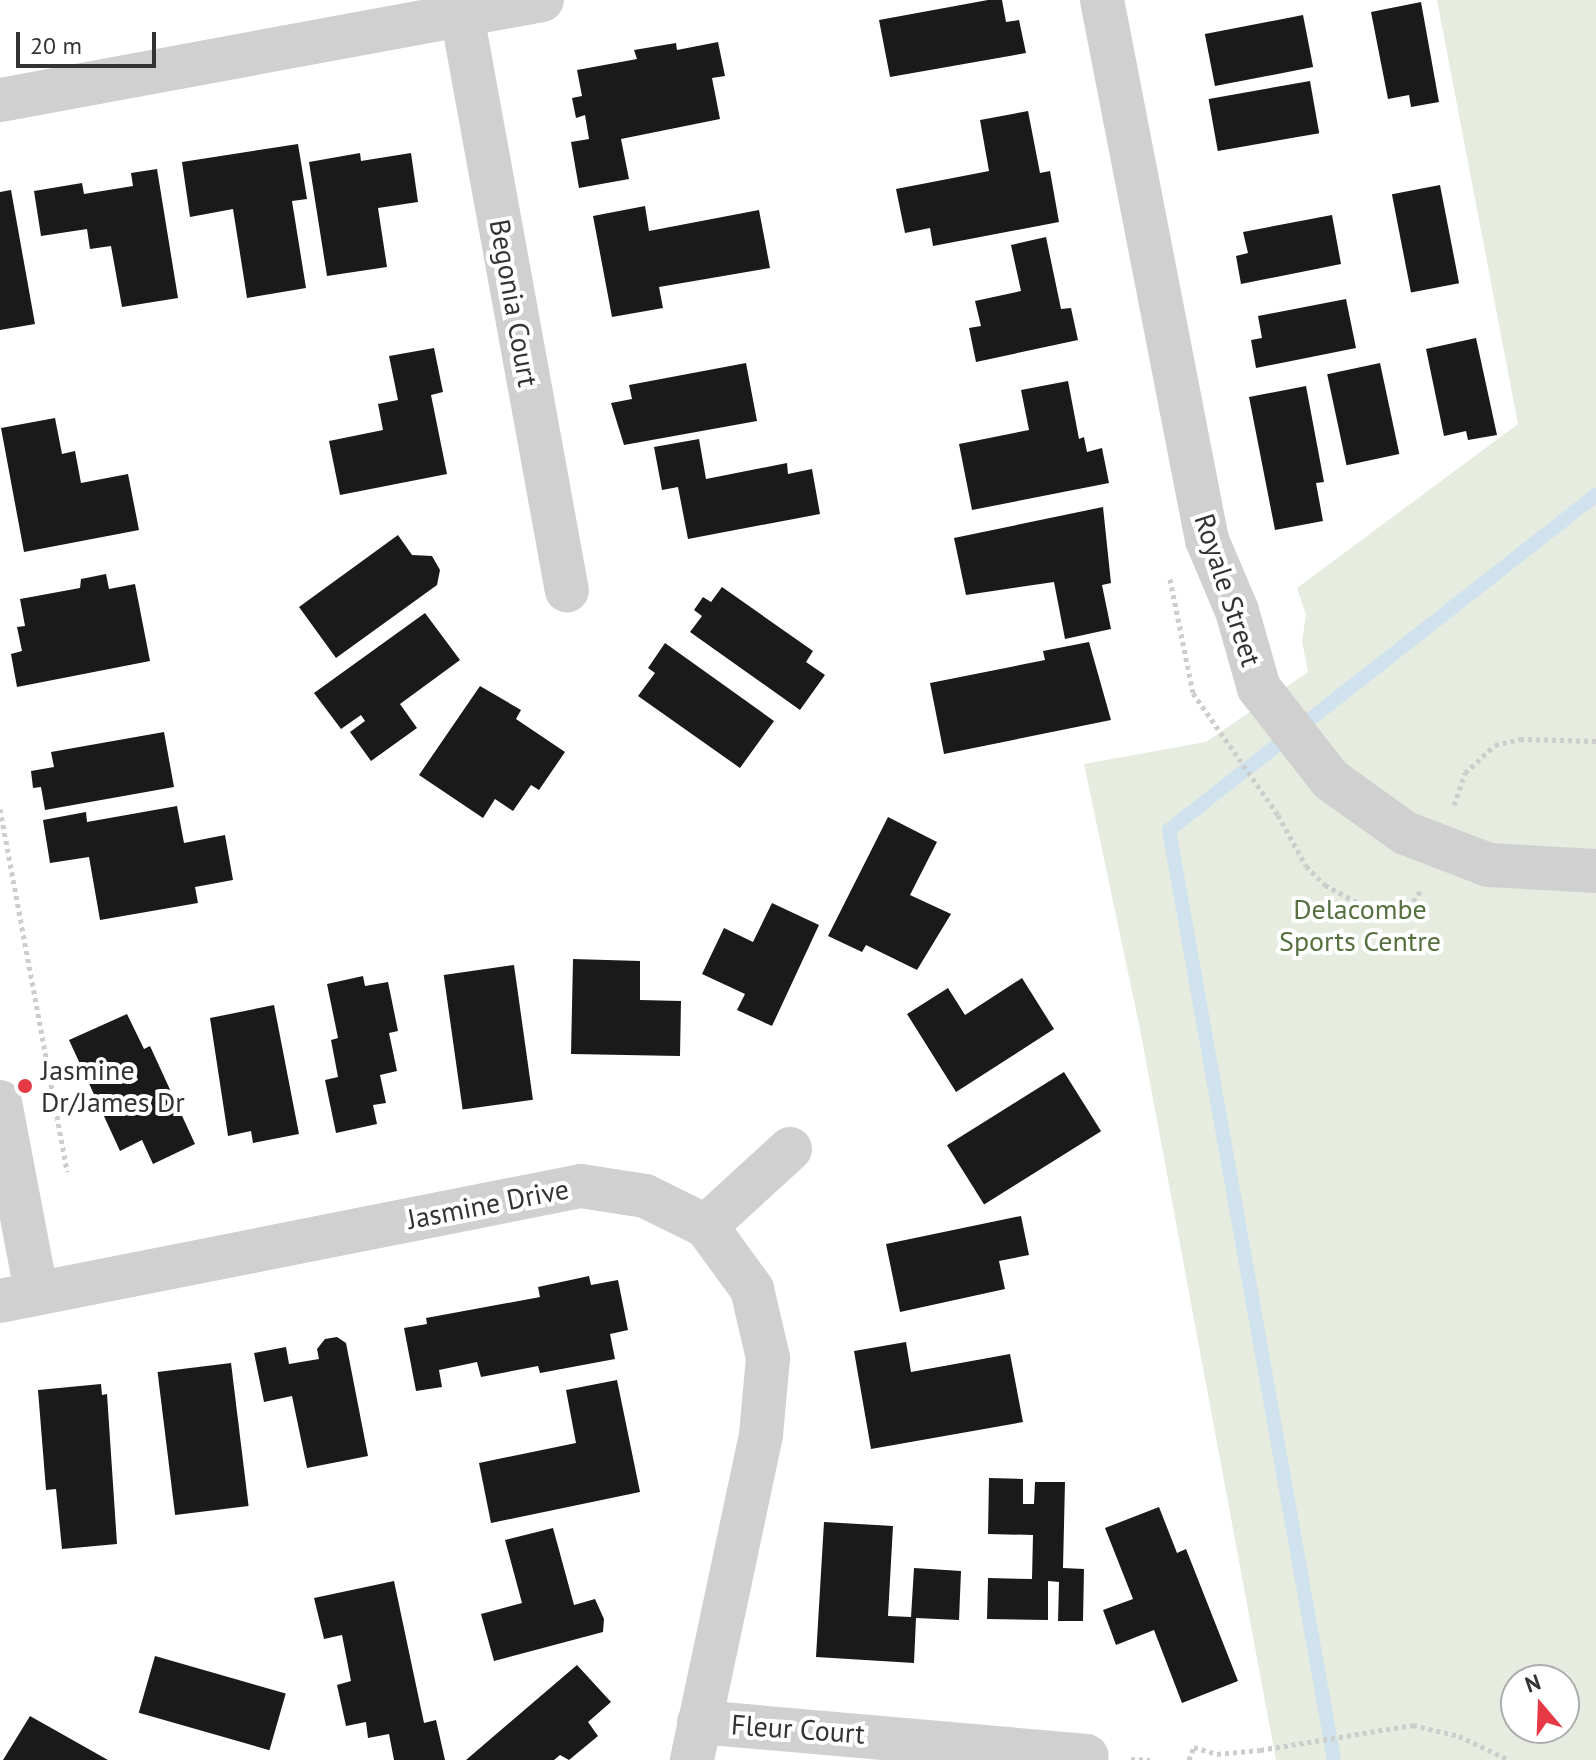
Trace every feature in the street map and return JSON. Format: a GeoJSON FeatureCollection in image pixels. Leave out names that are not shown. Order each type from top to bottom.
{"type":"FeatureCollection","features":[{"type":"Feature","properties":{"kind":"street"},"geometry":{"type":"LineString","coordinates":[[0,100],[542,0]]}},
{"type":"Feature","properties":{"kind":"street","name":"Royale Street"},"geometry":{"type":"LineString","coordinates":[[1102,0],[1207,540],[1237,611],[1259,688],[1331,780],[1385,821],[1439,848],[1512,869],[1596,871]]}},
{"type":"Feature","properties":{"kind":"street","name":"Begonia Court"},"geometry":{"type":"LineString","coordinates":[[462,15],[567,591]]}},
{"type":"Feature","properties":{"kind":"street"},"geometry":{"type":"LineString","coordinates":[[0,1102],[18,1296]]}},
{"type":"Feature","properties":{"kind":"street"},"geometry":{"type":"LineString","coordinates":[[706,1226],[790,1149]]}},
{"type":"Feature","properties":{"kind":"street","name":"Jasmine Drive"},"geometry":{"type":"LineString","coordinates":[[18,1296],[581,1186],[645,1196],[706,1226],[752,1289],[768,1358],[761,1435],[696,1741]]}},
{"type":"Feature","properties":{"kind":"street","name":"Fleur Court"},"geometry":{"type":"LineString","coordinates":[[696,1741],[1087,1756]]}},
{"type":"Feature","properties":{"kind":"path"},"geometry":{"type":"LineString","coordinates":[[1439,848],[1465,773],[1483,751],[1520,739],[1596,741]]}},
{"type":"Feature","properties":{"kind":"path"},"geometry":{"type":"LineString","coordinates":[[0,809],[67,1172]]}},
{"type":"Feature","properties":{"kind":"path"},"geometry":{"type":"LineString","coordinates":[[1189,1760],[1194,1747],[1217,1754],[1307,1741],[1351,1731],[1413,1725],[1459,1736],[1509,1760]]}},
{"type":"Feature","properties":{"kind":"green space","name":"Delacombe Sports Centre"},"geometry":{"type":"Polygon","coordinates":[[[1437,0],[1596,0],[1596,1760],[1276,1760],[1140,1029],[1084,764],[1206,742],[1308,672],[1302,641],[1306,615],[1297,588],[1518,424],[1437,0]]]}},
{"type":"Feature","properties":{"kind":"building"},"geometry":{"type":"Polygon","coordinates":[[[1002,0],[1006,22],[1019,20],[1026,53],[890,77],[879,20],[1002,0]]]}},
{"type":"Feature","properties":{"kind":"building"},"geometry":{"type":"Polygon","coordinates":[[[1421,2],[1439,102],[1411,107],[1409,95],[1388,99],[1371,12],[1421,2]]]}},
{"type":"Feature","properties":{"kind":"building"},"geometry":{"type":"Polygon","coordinates":[[[1303,15],[1313,67],[1215,86],[1205,34],[1303,15]]]}},
{"type":"Feature","properties":{"kind":"building"},"geometry":{"type":"Polygon","coordinates":[[[718,42],[725,76],[712,78],[720,119],[621,139],[629,179],[579,188],[571,142],[589,139],[585,115],[576,118],[572,98],[582,96],[577,70],[637,59],[634,50],[676,43],[677,50],[718,42]]]}},
{"type":"Feature","properties":{"kind":"building"},"geometry":{"type":"Polygon","coordinates":[[[1310,81],[1319,133],[1218,151],[1209,99],[1310,81]]]}},
{"type":"Feature","properties":{"kind":"building"},"geometry":{"type":"Polygon","coordinates":[[[1028,111],[1040,173],[1050,171],[1059,222],[933,246],[930,228],[905,233],[896,189],[989,171],[980,120],[1028,111]]]}},
{"type":"Feature","properties":{"kind":"building"},"geometry":{"type":"Polygon","coordinates":[[[298,144],[307,199],[292,201],[306,288],[247,298],[233,209],[190,217],[182,162],[298,144]]]}},
{"type":"Feature","properties":{"kind":"building"},"geometry":{"type":"Polygon","coordinates":[[[360,153],[361,161],[411,153],[418,202],[378,208],[387,267],[327,276],[309,162],[360,153]]]}},
{"type":"Feature","properties":{"kind":"building"},"geometry":{"type":"Polygon","coordinates":[[[157,169],[178,298],[122,307],[111,246],[90,249],[87,229],[41,236],[34,191],[82,183],[84,194],[133,186],[131,173],[157,169]]]}},
{"type":"Feature","properties":{"kind":"building"},"geometry":{"type":"Polygon","coordinates":[[[1440,185],[1459,283],[1411,293],[1392,194],[1440,185]]]}},
{"type":"Feature","properties":{"kind":"building"},"geometry":{"type":"Polygon","coordinates":[[[11,190],[35,324],[0,330],[0,192],[11,190]]]}},
{"type":"Feature","properties":{"kind":"building"},"geometry":{"type":"Polygon","coordinates":[[[645,206],[649,231],[759,210],[770,268],[659,287],[663,308],[612,317],[593,216],[645,206]]]}},
{"type":"Feature","properties":{"kind":"building"},"geometry":{"type":"Polygon","coordinates":[[[1332,215],[1341,264],[1241,284],[1236,256],[1248,253],[1243,232],[1332,215]]]}},
{"type":"Feature","properties":{"kind":"building"},"geometry":{"type":"Polygon","coordinates":[[[1046,237],[1061,309],[1071,308],[1078,340],[976,362],[969,328],[981,326],[975,301],[1021,291],[1011,245],[1046,237]]]}},
{"type":"Feature","properties":{"kind":"building"},"geometry":{"type":"Polygon","coordinates":[[[1346,299],[1356,348],[1256,368],[1251,340],[1262,338],[1258,316],[1346,299]]]}},
{"type":"Feature","properties":{"kind":"building"},"geometry":{"type":"Polygon","coordinates":[[[1476,338],[1497,435],[1468,440],[1466,431],[1444,436],[1426,349],[1476,338]]]}},
{"type":"Feature","properties":{"kind":"building"},"geometry":{"type":"Polygon","coordinates":[[[434,348],[443,392],[431,395],[447,474],[340,495],[329,441],[383,430],[378,404],[398,400],[389,356],[434,348]]]}},
{"type":"Feature","properties":{"kind":"building"},"geometry":{"type":"Polygon","coordinates":[[[746,363],[757,421],[624,445],[611,403],[632,399],[629,385],[746,363]]]}},
{"type":"Feature","properties":{"kind":"building"},"geometry":{"type":"Polygon","coordinates":[[[1380,363],[1399,454],[1347,465],[1327,374],[1380,363]]]}},
{"type":"Feature","properties":{"kind":"building"},"geometry":{"type":"Polygon","coordinates":[[[1068,381],[1079,439],[1084,437],[1087,452],[1102,448],[1109,483],[972,510],[959,444],[1029,430],[1021,390],[1068,381]]]}},
{"type":"Feature","properties":{"kind":"building"},"geometry":{"type":"Polygon","coordinates":[[[1306,386],[1324,482],[1316,483],[1323,521],[1275,530],[1249,397],[1306,386]]]}},
{"type":"Feature","properties":{"kind":"building"},"geometry":{"type":"Polygon","coordinates":[[[55,418],[62,454],[75,451],[81,483],[128,474],[139,530],[24,552],[1,428],[55,418]]]}},
{"type":"Feature","properties":{"kind":"building"},"geometry":{"type":"Polygon","coordinates":[[[699,439],[706,479],[787,463],[788,474],[812,469],[820,514],[688,539],[678,487],[662,490],[654,447],[699,439]]]}},
{"type":"Feature","properties":{"kind":"building"},"geometry":{"type":"Polygon","coordinates":[[[1103,507],[1111,583],[1102,585],[1111,629],[1065,639],[1054,582],[966,595],[954,538],[1103,507]]]}},
{"type":"Feature","properties":{"kind":"building"},"geometry":{"type":"Polygon","coordinates":[[[398,535],[412,555],[432,556],[440,570],[437,585],[336,658],[299,607],[398,535]]]}},
{"type":"Feature","properties":{"kind":"building"},"geometry":{"type":"Polygon","coordinates":[[[106,574],[109,589],[135,584],[150,661],[17,687],[11,654],[22,651],[17,627],[25,626],[20,599],[80,588],[81,579],[106,574]]]}},
{"type":"Feature","properties":{"kind":"building"},"geometry":{"type":"Polygon","coordinates":[[[722,587],[813,651],[806,662],[825,675],[800,710],[690,632],[702,616],[694,610],[703,597],[711,602],[722,587]]]}},
{"type":"Feature","properties":{"kind":"building"},"geometry":{"type":"Polygon","coordinates":[[[425,613],[460,660],[400,704],[417,728],[371,761],[350,732],[365,721],[361,715],[341,729],[314,693],[425,613]]]}},
{"type":"Feature","properties":{"kind":"building"},"geometry":{"type":"Polygon","coordinates":[[[1089,642],[1111,720],[944,754],[930,683],[1045,660],[1043,651],[1089,642]]]}},
{"type":"Feature","properties":{"kind":"building"},"geometry":{"type":"Polygon","coordinates":[[[665,643],[774,721],[740,768],[638,696],[655,673],[648,668],[665,643]]]}},
{"type":"Feature","properties":{"kind":"building"},"geometry":{"type":"Polygon","coordinates":[[[480,686],[521,710],[516,719],[565,752],[539,790],[531,785],[513,811],[495,799],[483,818],[419,775],[480,686]]]}},
{"type":"Feature","properties":{"kind":"building"},"geometry":{"type":"Polygon","coordinates":[[[164,732],[174,787],[45,810],[41,787],[33,788],[31,771],[54,767],[51,752],[164,732]]]}},
{"type":"Feature","properties":{"kind":"building"},"geometry":{"type":"Polygon","coordinates":[[[177,806],[184,843],[225,835],[233,880],[195,887],[198,903],[100,920],[89,857],[50,863],[43,820],[86,812],[87,822],[177,806]]]}},
{"type":"Feature","properties":{"kind":"building"},"geometry":{"type":"Polygon","coordinates":[[[888,817],[937,842],[910,895],[951,914],[917,970],[866,945],[862,952],[828,936],[888,817]]]}},
{"type":"Feature","properties":{"kind":"building"},"geometry":{"type":"Polygon","coordinates":[[[772,903],[819,925],[772,1026],[737,1010],[745,994],[702,974],[724,928],[753,942],[772,903]]]}},
{"type":"Feature","properties":{"kind":"building"},"geometry":{"type":"Polygon","coordinates":[[[573,959],[640,961],[640,1000],[681,1001],[680,1056],[571,1054],[573,959]]]}},
{"type":"Feature","properties":{"kind":"building"},"geometry":{"type":"Polygon","coordinates":[[[514,965],[533,1100],[463,1110],[444,975],[514,965]]]}},
{"type":"Feature","properties":{"kind":"building"},"geometry":{"type":"Polygon","coordinates":[[[363,976],[365,986],[388,982],[398,1031],[389,1033],[397,1071],[380,1075],[386,1103],[373,1105],[377,1124],[336,1133],[325,1080],[338,1077],[331,1040],[338,1038],[327,984],[363,976]]]}},
{"type":"Feature","properties":{"kind":"building"},"geometry":{"type":"Polygon","coordinates":[[[1022,978],[1054,1029],[956,1092],[907,1014],[948,988],[965,1015],[1022,978]]]}},
{"type":"Feature","properties":{"kind":"building"},"geometry":{"type":"Polygon","coordinates":[[[274,1005],[299,1134],[253,1143],[251,1131],[228,1136],[210,1018],[274,1005]]]}},
{"type":"Feature","properties":{"kind":"building"},"geometry":{"type":"Polygon","coordinates":[[[127,1014],[144,1049],[150,1046],[195,1144],[153,1164],[142,1140],[120,1151],[69,1040],[127,1014]]]}},
{"type":"Feature","properties":{"kind":"building"},"geometry":{"type":"Polygon","coordinates":[[[1064,1072],[1101,1131],[984,1204],[947,1145],[1064,1072]]]}},
{"type":"Feature","properties":{"kind":"building"},"geometry":{"type":"Polygon","coordinates":[[[1021,1216],[1029,1255],[999,1261],[1005,1289],[900,1312],[886,1244],[1021,1216]]]}},
{"type":"Feature","properties":{"kind":"building"},"geometry":{"type":"Polygon","coordinates":[[[589,1276],[591,1285],[618,1280],[628,1330],[610,1334],[615,1359],[540,1373],[538,1366],[481,1377],[477,1362],[439,1370],[442,1387],[416,1391],[404,1328],[427,1324],[426,1318],[540,1297],[538,1287],[589,1276]]]}},
{"type":"Feature","properties":{"kind":"building"},"geometry":{"type":"Polygon","coordinates":[[[337,1337],[346,1343],[368,1456],[307,1468],[292,1396],[264,1402],[254,1353],[286,1347],[289,1364],[319,1359],[317,1349],[325,1339],[337,1337]]]}},
{"type":"Feature","properties":{"kind":"building"},"geometry":{"type":"Polygon","coordinates":[[[906,1342],[911,1372],[1010,1354],[1023,1422],[871,1449],[854,1351],[906,1342]]]}},
{"type":"Feature","properties":{"kind":"building"},"geometry":{"type":"Polygon","coordinates":[[[231,1363],[249,1506],[175,1515],[158,1372],[231,1363]]]}},
{"type":"Feature","properties":{"kind":"building"},"geometry":{"type":"Polygon","coordinates":[[[617,1380],[640,1492],[491,1523],[479,1463],[576,1443],[566,1390],[617,1380]]]}},
{"type":"Feature","properties":{"kind":"building"},"geometry":{"type":"Polygon","coordinates":[[[101,1384],[102,1395],[107,1394],[117,1544],[62,1549],[56,1489],[46,1490],[38,1390],[101,1384]]]}},
{"type":"Feature","properties":{"kind":"building"},"geometry":{"type":"Polygon","coordinates":[[[989,1478],[1023,1479],[1023,1504],[1034,1504],[1035,1482],[1065,1482],[1063,1568],[1084,1569],[1083,1621],[1058,1621],[1059,1582],[1048,1581],[1048,1620],[987,1619],[988,1578],[1032,1579],[1033,1535],[988,1534],[989,1478]]]}},
{"type":"Feature","properties":{"kind":"building"},"geometry":{"type":"Polygon","coordinates":[[[1159,1507],[1177,1553],[1186,1549],[1238,1681],[1182,1703],[1154,1630],[1116,1645],[1103,1610],[1133,1599],[1105,1528],[1159,1507]]]}},
{"type":"Feature","properties":{"kind":"building"},"geometry":{"type":"Polygon","coordinates":[[[824,1522],[893,1526],[888,1616],[911,1617],[914,1568],[961,1571],[959,1620],[916,1618],[914,1663],[816,1657],[824,1522]]]}},
{"type":"Feature","properties":{"kind":"building"},"geometry":{"type":"Polygon","coordinates":[[[553,1528],[574,1605],[595,1599],[604,1619],[603,1632],[494,1661],[481,1614],[522,1603],[505,1540],[553,1528]]]}},
{"type":"Feature","properties":{"kind":"building"},"geometry":{"type":"Polygon","coordinates":[[[394,1581],[424,1723],[436,1720],[445,1760],[394,1760],[389,1734],[368,1738],[366,1722],[346,1726],[337,1685],[351,1681],[342,1635],[324,1639],[314,1598],[394,1581]]]}},
{"type":"Feature","properties":{"kind":"building"},"geometry":{"type":"Polygon","coordinates":[[[155,1656],[286,1693],[269,1750],[139,1713],[155,1656]]]}},
{"type":"Feature","properties":{"kind":"building"},"geometry":{"type":"Polygon","coordinates":[[[577,1665],[611,1702],[588,1722],[598,1736],[569,1760],[560,1755],[554,1760],[466,1760],[577,1665]]]}},
{"type":"Feature","properties":{"kind":"building"},"geometry":{"type":"Polygon","coordinates":[[[30,1716],[108,1760],[3,1760],[30,1716]]]}},
{"type":"Feature","properties":{"kind":"waterway"},"geometry":{"type":"LineString","coordinates":[[1334,1760],[1169,830],[1596,495]]}},
{"type":"Feature","properties":{"kind":"place","name":"Jasmine Dr/James Dr"},"geometry":{"type":"Point","coordinates":[25,1086]}}]}
